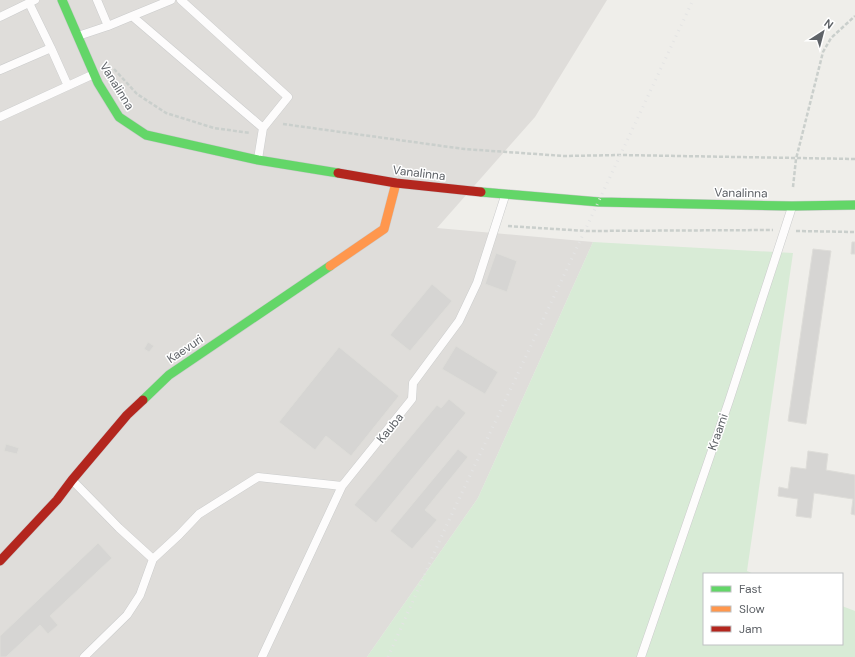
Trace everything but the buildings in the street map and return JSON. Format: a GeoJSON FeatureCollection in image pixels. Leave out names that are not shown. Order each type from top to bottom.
{"type":"FeatureCollection","features":[{"type":"Feature","properties":{"kind":"street","name":"Vanalinna"},"geometry":{"type":"LineString","coordinates":[[62,0],[98,83],[119,116],[146,135],[258,160],[396,183],[505,195],[599,202],[855,206]]}},
{"type":"Feature","properties":{"kind":"street","name":"Kaevuri"},"geometry":{"type":"LineString","coordinates":[[0,561],[57,500],[127,415],[169,375],[384,229],[396,183]]}},
{"type":"Feature","properties":{"kind":"lane"},"geometry":{"type":"LineString","coordinates":[[97,0],[108,26]]}},
{"type":"Feature","properties":{"kind":"lane"},"geometry":{"type":"LineString","coordinates":[[77,37],[171,0]]}},
{"type":"Feature","properties":{"kind":"lane"},"geometry":{"type":"LineString","coordinates":[[181,0],[288,97],[263,132],[258,160]]}},
{"type":"Feature","properties":{"kind":"lane"},"geometry":{"type":"LineString","coordinates":[[0,17],[32,1],[68,86]]}},
{"type":"Feature","properties":{"kind":"lane"},"geometry":{"type":"LineString","coordinates":[[132,16],[263,132]]}},
{"type":"Feature","properties":{"kind":"lane"},"geometry":{"type":"LineString","coordinates":[[0,70],[51,48]]}},
{"type":"Feature","properties":{"kind":"lane"},"geometry":{"type":"LineString","coordinates":[[0,118],[94,74]]}},
{"type":"Feature","properties":{"kind":"lane","name":"Kauba"},"geometry":{"type":"LineString","coordinates":[[262,657],[342,486],[412,399],[413,383],[459,321],[477,283],[505,195]]}},
{"type":"Feature","properties":{"kind":"lane","name":"Kraami"},"geometry":{"type":"LineString","coordinates":[[641,657],[729,401],[792,206]]}},
{"type":"Feature","properties":{"kind":"lane"},"geometry":{"type":"LineString","coordinates":[[84,657],[127,615],[140,595],[153,559],[199,514],[258,477],[342,486]]}},
{"type":"Feature","properties":{"kind":"lane"},"geometry":{"type":"LineString","coordinates":[[72,480],[119,528],[153,559]]}},
{"type":"Feature","properties":{"kind":"path"},"geometry":{"type":"LineString","coordinates":[[792,206],[796,159],[822,52],[831,38],[855,16]]}},
{"type":"Feature","properties":{"kind":"path"},"geometry":{"type":"LineString","coordinates":[[112,67],[137,94],[166,113],[214,128],[263,132],[284,123],[464,149],[564,156],[622,155],[855,159]]}},
{"type":"Feature","properties":{"kind":"path"},"geometry":{"type":"LineString","coordinates":[[495,226],[586,231],[784,230],[855,232]]}},
{"type":"Feature","properties":{"kind":"shaded area"},"geometry":{"type":"Polygon","coordinates":[[[0,0],[607,0],[535,117],[437,228],[593,242],[478,498],[367,657],[0,657],[0,0]]]}},
{"type":"Feature","properties":{"kind":"green space"},"geometry":{"type":"Polygon","coordinates":[[[593,242],[793,253],[747,571],[752,573],[703,573],[703,645],[843,645],[843,606],[855,611],[855,657],[367,657],[478,498],[593,242]]]}},
{"type":"Feature","properties":{"kind":"railway"},"geometry":{"type":"LineString","coordinates":[[388,657],[444,531],[693,0]]}},
{"type":"Feature","properties":{"kind":"traffic: fast"},"geometry":{"type":"LineString","coordinates":[[62,0],[98,83],[119,117],[146,135],[258,160],[338,173]]}},
{"type":"Feature","properties":{"kind":"traffic: fast"},"geometry":{"type":"LineString","coordinates":[[481,192],[599,202],[792,206],[855,205]]}},
{"type":"Feature","properties":{"kind":"traffic: fast"},"geometry":{"type":"LineString","coordinates":[[143,400],[169,375],[330,266]]}},
{"type":"Feature","properties":{"kind":"traffic: slow"},"geometry":{"type":"LineString","coordinates":[[330,266],[384,229],[396,183]]}},
{"type":"Feature","properties":{"kind":"traffic: jam"},"geometry":{"type":"LineString","coordinates":[[338,173],[396,183],[481,192]]}},
{"type":"Feature","properties":{"kind":"traffic: jam"},"geometry":{"type":"LineString","coordinates":[[0,561],[57,500],[127,415],[143,400]]}}]}
